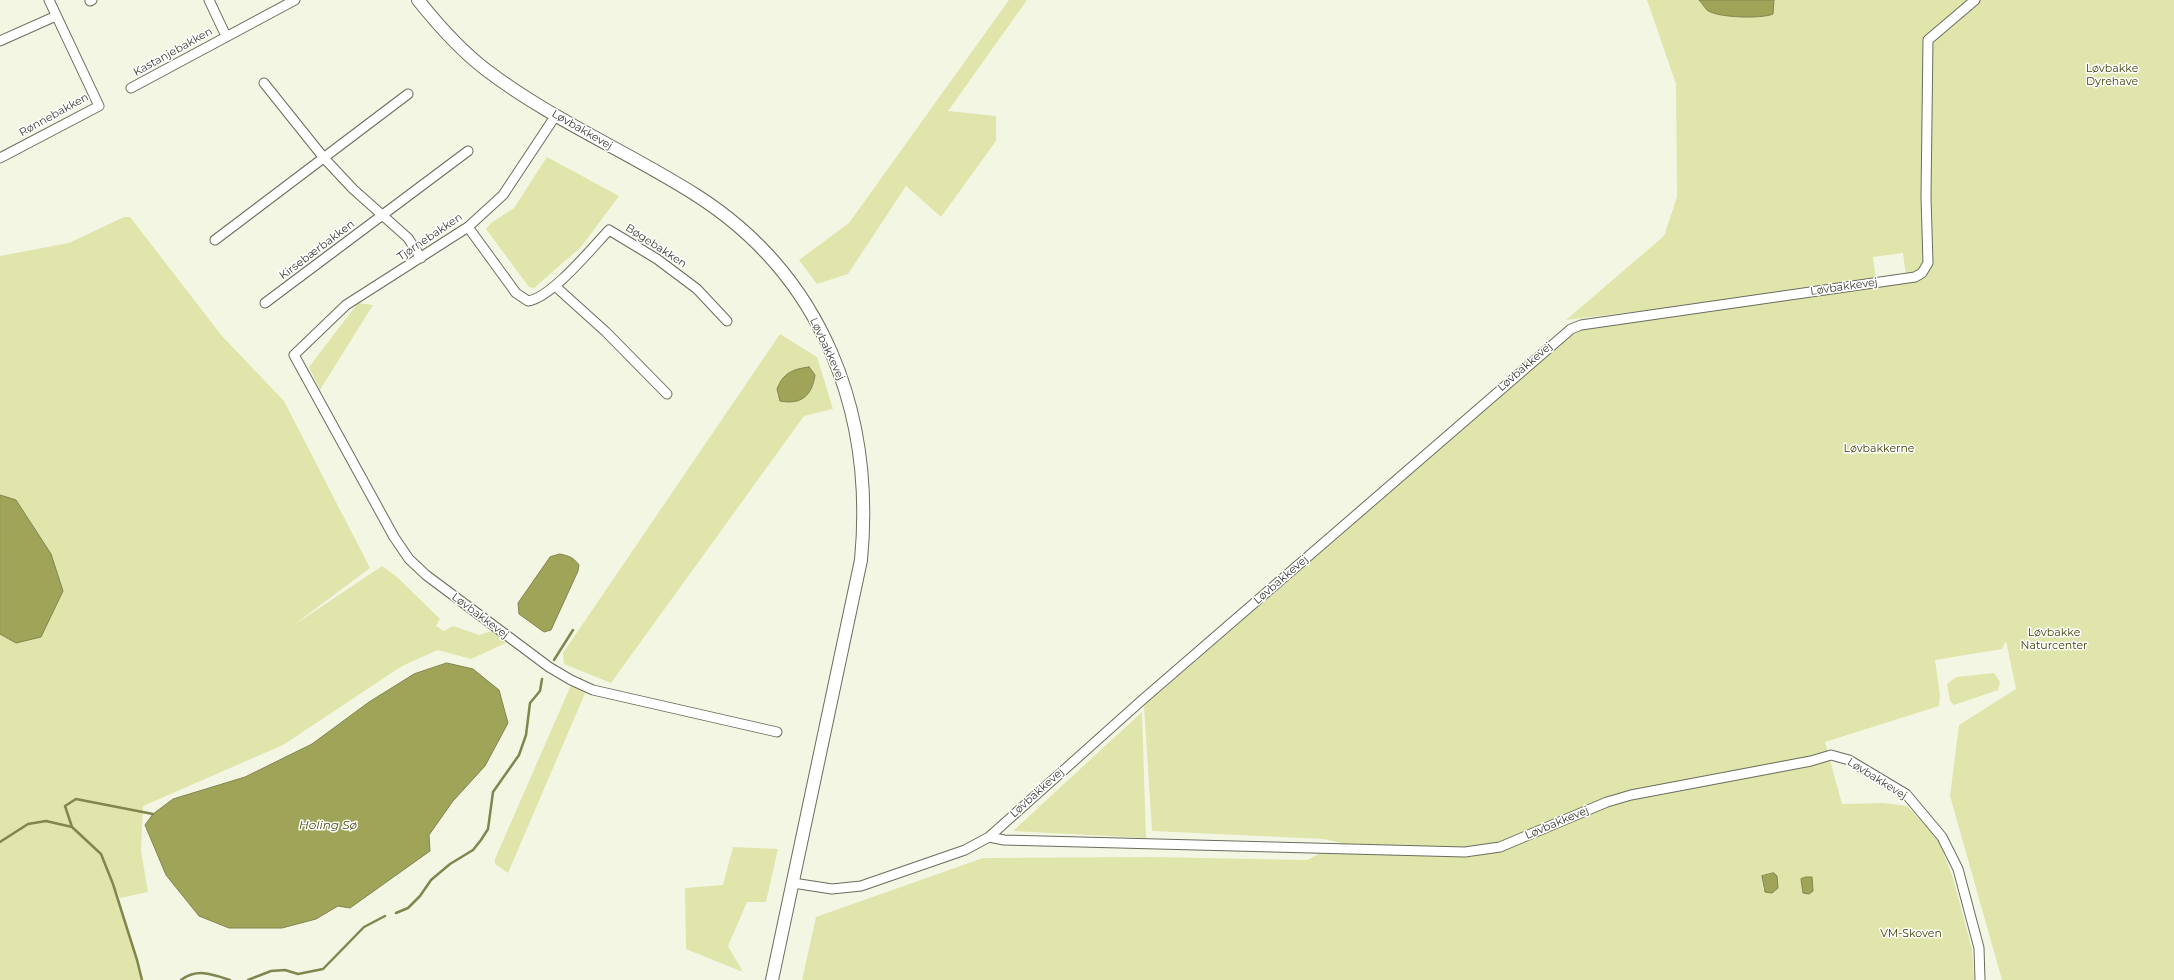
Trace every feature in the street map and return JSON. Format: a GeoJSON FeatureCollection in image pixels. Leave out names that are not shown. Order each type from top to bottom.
{"type":"FeatureCollection","features":[{"type":"Feature","properties":{"kind":"street","name":"Rønnebakken"},"geometry":{"type":"LineString","coordinates":[[0,158],[98,106],[49,0]]}},
{"type":"Feature","properties":{"kind":"street","name":"Kastanjebakken"},"geometry":{"type":"LineString","coordinates":[[209,0],[226,36]]}},
{"type":"Feature","properties":{"kind":"street","name":"Kastanjebakken"},"geometry":{"type":"LineString","coordinates":[[131,88],[295,0]]}},
{"type":"Feature","properties":{"kind":"street","name":"Løvbakkevej"},"geometry":{"type":"LineString","coordinates":[[418,0],[454,42],[484,68],[556,116],[696,195],[736,225],[761,248],[788,280],[808,308],[838,368],[850,405],[863,475],[865,521],[861,560],[772,980]]}},
{"type":"Feature","properties":{"kind":"street","name":"Løvbakkevej"},"geometry":{"type":"LineString","coordinates":[[793,883],[832,889],[861,886],[965,850],[989,836],[1171,675],[1571,328],[1915,277],[1922,273],[1928,263],[1926,197],[1928,40],[1975,0]]}},
{"type":"Feature","properties":{"kind":"street"},"geometry":{"type":"LineString","coordinates":[[0,41],[56,16]]}},
{"type":"Feature","properties":{"kind":"street"},"geometry":{"type":"LineString","coordinates":[[264,83],[324,158],[353,189],[384,215],[408,238],[421,258]]}},
{"type":"Feature","properties":{"kind":"street"},"geometry":{"type":"LineString","coordinates":[[215,240],[408,94]]}},
{"type":"Feature","properties":{"kind":"street","name":"Tjørnebakken"},"geometry":{"type":"LineString","coordinates":[[294,355],[346,305],[468,227],[503,195],[556,116]]}},
{"type":"Feature","properties":{"kind":"street","name":"Kirsebærbakken"},"geometry":{"type":"LineString","coordinates":[[265,303],[468,151]]}},
{"type":"Feature","properties":{"kind":"street","name":"Bøgebakken"},"geometry":{"type":"LineString","coordinates":[[468,227],[522,298],[528,301],[533,300],[555,286],[609,230],[657,259],[691,284],[727,321]]}},
{"type":"Feature","properties":{"kind":"street"},"geometry":{"type":"LineString","coordinates":[[555,286],[606,332],[667,394]]}},
{"type":"Feature","properties":{"kind":"street","name":"Løvbakkevej"},"geometry":{"type":"LineString","coordinates":[[294,355],[394,537],[409,559],[426,575],[513,641],[571,680],[593,690],[777,732]]}},
{"type":"Feature","properties":{"kind":"street","name":"Løvbakkevej"},"geometry":{"type":"LineString","coordinates":[[989,836],[1004,840],[1465,852],[1500,847],[1607,802],[1631,795],[1811,761],[1831,755],[1849,760],[1906,794],[1942,837],[1958,869],[1979,948],[1980,980]]}},
{"type":"Feature","properties":{"kind":"green space"},"geometry":{"type":"Polygon","coordinates":[[[1009,0],[1027,0],[948,111],[996,116],[996,141],[941,217],[906,186],[848,274],[817,284],[799,260],[849,223],[1009,0]]]}},
{"type":"Feature","properties":{"kind":"green space","name":"Løvbakkerne"},"geometry":{"type":"Polygon","coordinates":[[[1647,0],[1699,0],[1708,11],[1773,14],[1774,0],[2174,0],[2174,980],[2002,980],[1950,796],[1959,725],[2016,689],[2006,641],[2002,649],[1935,660],[1940,695],[1939,706],[1825,742],[1842,804],[1884,803],[1907,806],[1938,839],[1953,878],[1972,949],[1974,980],[802,980],[816,917],[983,858],[1153,857],[1307,860],[1341,843],[1324,839],[1152,831],[1144,706],[1570,337],[1583,329],[1716,311],[1715,302],[1566,320],[1664,236],[1677,197],[1676,84],[1647,0]],[[1903,253],[1873,257],[1876,280],[1906,276],[1903,253]],[[1776,874],[1762,875],[1763,891],[1778,885],[1776,874]]]}},
{"type":"Feature","properties":{"kind":"green space"},"geometry":{"type":"Polygon","coordinates":[[[547,157],[619,196],[581,247],[534,288],[529,287],[486,229],[491,223],[514,208],[547,157]]]}},
{"type":"Feature","properties":{"kind":"green space"},"geometry":{"type":"Polygon","coordinates":[[[124,217],[130,217],[222,336],[284,401],[370,568],[291,627],[382,566],[397,577],[440,619],[436,626],[444,631],[453,626],[479,635],[492,631],[506,643],[471,659],[438,650],[402,666],[283,745],[143,806],[141,851],[148,892],[120,898],[104,862],[139,962],[142,980],[0,980],[0,256],[69,243],[124,217]]]}},
{"type":"Feature","properties":{"kind":"green space"},"geometry":{"type":"Polygon","coordinates":[[[358,303],[373,305],[320,390],[309,367],[358,303]]]}},
{"type":"Feature","properties":{"kind":"green space"},"geometry":{"type":"Polygon","coordinates":[[[780,334],[817,357],[833,409],[804,416],[611,683],[564,664],[563,653],[780,334]]]}},
{"type":"Feature","properties":{"kind":"green space"},"geometry":{"type":"Polygon","coordinates":[[[1994,673],[2000,682],[1998,690],[1954,705],[1950,701],[1947,684],[1956,677],[1994,673]]]}},
{"type":"Feature","properties":{"kind":"green space"},"geometry":{"type":"Polygon","coordinates":[[[571,685],[586,691],[508,873],[495,864],[495,859],[571,685]]]}},
{"type":"Feature","properties":{"kind":"green space"},"geometry":{"type":"Polygon","coordinates":[[[1142,712],[1146,838],[1013,831],[1142,712]]]}},
{"type":"Feature","properties":{"kind":"green space"},"geometry":{"type":"Polygon","coordinates":[[[733,847],[778,849],[766,902],[747,902],[728,946],[743,972],[686,949],[685,888],[723,885],[733,847]]]}},
{"type":"Feature","properties":{"kind":"water"},"geometry":{"type":"Polygon","coordinates":[[[1699,0],[1774,0],[1773,14],[1759,17],[1720,15],[1707,10],[1699,0]]]}},
{"type":"Feature","properties":{"kind":"water"},"geometry":{"type":"Polygon","coordinates":[[[809,367],[815,375],[808,394],[800,400],[794,402],[780,401],[777,389],[782,379],[793,371],[809,367]]]}},
{"type":"Feature","properties":{"kind":"water"},"geometry":{"type":"Polygon","coordinates":[[[0,495],[16,500],[51,554],[63,591],[41,637],[16,643],[0,634],[0,495]]]}},
{"type":"Feature","properties":{"kind":"water"},"geometry":{"type":"Polygon","coordinates":[[[560,554],[575,560],[579,565],[578,571],[551,630],[544,632],[519,614],[518,603],[550,557],[560,554]]]}},
{"type":"Feature","properties":{"kind":"water","name":"Holing Sø"},"geometry":{"type":"Polygon","coordinates":[[[447,663],[473,669],[499,690],[508,723],[485,766],[453,801],[429,835],[430,851],[350,908],[338,906],[316,919],[282,928],[229,928],[199,916],[166,875],[145,825],[153,814],[173,799],[245,777],[312,744],[369,702],[414,674],[447,663]]]}},
{"type":"Feature","properties":{"kind":"water"},"geometry":{"type":"Polygon","coordinates":[[[1774,873],[1777,876],[1778,888],[1772,893],[1765,892],[1762,876],[1774,873]]]}},
{"type":"Feature","properties":{"kind":"water"},"geometry":{"type":"Polygon","coordinates":[[[1812,877],[1813,891],[1809,894],[1803,893],[1801,879],[1812,877]]]}},
{"type":"Feature","properties":{"kind":"waterway"},"geometry":{"type":"LineString","coordinates":[[554,660],[573,630]]}},
{"type":"Feature","properties":{"kind":"waterway"},"geometry":{"type":"LineString","coordinates":[[396,913],[408,908],[420,896],[431,880],[450,864],[473,850],[488,829],[493,792],[519,755],[526,735],[530,703],[540,691],[542,679]]}},
{"type":"Feature","properties":{"kind":"waterway"},"geometry":{"type":"LineString","coordinates":[[72,827],[65,806],[76,799],[153,814]]}},
{"type":"Feature","properties":{"kind":"waterway"},"geometry":{"type":"LineString","coordinates":[[0,842],[28,824],[46,821],[72,827],[101,854],[113,884],[142,980]]}},
{"type":"Feature","properties":{"kind":"waterway"},"geometry":{"type":"LineString","coordinates":[[248,980],[271,971],[285,970],[298,974],[323,969],[364,927],[385,916]]}},
{"type":"Feature","properties":{"kind":"waterway"},"geometry":{"type":"LineString","coordinates":[[181,980],[187,976],[199,973],[211,974],[230,980]]}},
{"type":"Feature","properties":{"kind":"park label","name":"Løvbakke Dyrehave"},"geometry":{"type":"Point","coordinates":[2112,75]}},
{"type":"Feature","properties":{"kind":"park label","name":"Løvbakke Naturcenter"},"geometry":{"type":"Point","coordinates":[2054,639]}},
{"type":"Feature","properties":{"kind":"park label","name":"VM-Skoven"},"geometry":{"type":"Point","coordinates":[1911,934]}}]}
